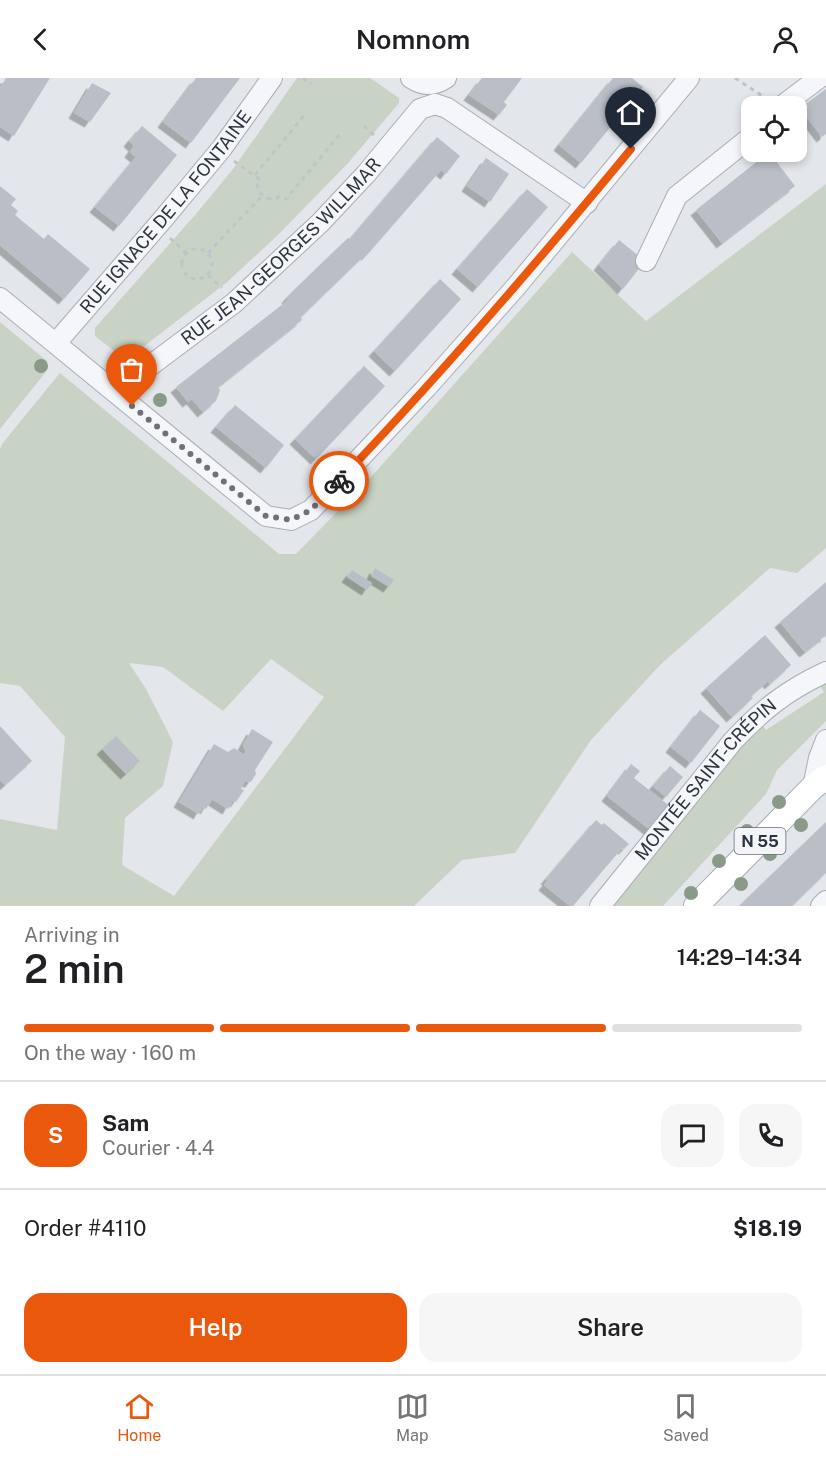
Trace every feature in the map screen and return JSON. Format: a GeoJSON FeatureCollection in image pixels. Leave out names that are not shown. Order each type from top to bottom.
{"type":"FeatureCollection","features":[{"type":"Feature","properties":{"kind":"main road","name":"N 55"},"geometry":{"type":"LineString","coordinates":[[696,906],[820,782]]}},
{"type":"Feature","properties":{"kind":"street","name":"RUE IGNACE DE LA FONTAINE"},"geometry":{"type":"LineString","coordinates":[[56,343],[222,148],[272,78]]}},
{"type":"Feature","properties":{"kind":"street"},"geometry":{"type":"LineString","coordinates":[[411,78],[419,84],[438,89],[447,108],[587,202]]}},
{"type":"Feature","properties":{"kind":"street"},"geometry":{"type":"LineString","coordinates":[[0,298],[266,516],[291,520],[311,510],[426,388],[515,288],[689,78]]}},
{"type":"Feature","properties":{"kind":"street"},"geometry":{"type":"LineString","coordinates":[[789,96],[819,78]]}},
{"type":"Feature","properties":{"kind":"street","name":"RUE JEAN-GEORGES WILLMAR"},"geometry":{"type":"LineString","coordinates":[[115,392],[234,303],[298,245],[366,174],[438,89]]}},
{"type":"Feature","properties":{"kind":"street"},"geometry":{"type":"LineString","coordinates":[[646,261],[677,196],[741,145]]}},
{"type":"Feature","properties":{"kind":"street","name":"MONTÉE SAINT-CRÉPIN"},"geometry":{"type":"LineString","coordinates":[[600,906],[733,741],[756,716],[784,694],[826,672]]}},
{"type":"Feature","properties":{"kind":"street"},"geometry":{"type":"LineString","coordinates":[[820,782],[819,758],[826,740]]}},
{"type":"Feature","properties":{"kind":"street"},"geometry":{"type":"LineString","coordinates":[[821,906],[826,901]]}},
{"type":"Feature","properties":{"kind":"path"},"geometry":{"type":"LineString","coordinates":[[303,78],[311,84]]}},
{"type":"Feature","properties":{"kind":"path"},"geometry":{"type":"LineString","coordinates":[[735,78],[763,96]]}},
{"type":"Feature","properties":{"kind":"path"},"geometry":{"type":"LineString","coordinates":[[255,175],[306,112]]}},
{"type":"Feature","properties":{"kind":"path"},"geometry":{"type":"LineString","coordinates":[[364,126],[377,137]]}},
{"type":"Feature","properties":{"kind":"path"},"geometry":{"type":"LineString","coordinates":[[233,160],[259,179],[257,184],[262,196],[266,199],[279,197],[286,199],[340,134]]}},
{"type":"Feature","properties":{"kind":"path"},"geometry":{"type":"LineString","coordinates":[[208,253],[262,196]]}},
{"type":"Feature","properties":{"kind":"path"},"geometry":{"type":"LineString","coordinates":[[168,237],[186,253]]}},
{"type":"Feature","properties":{"kind":"path"},"geometry":{"type":"LineString","coordinates":[[199,249],[208,253],[212,267],[208,275],[199,279],[186,274],[182,265],[186,253],[199,249]]}},
{"type":"Feature","properties":{"kind":"path"},"geometry":{"type":"LineString","coordinates":[[208,275],[225,290]]}},
{"type":"Feature","properties":{"kind":"green space"},"geometry":{"type":"Polygon","coordinates":[[[297,78],[370,78],[399,98],[399,103],[348,163],[278,235],[226,283],[130,357],[122,357],[95,336],[95,328],[233,169],[297,78]]]}},
{"type":"Feature","properties":{"kind":"green space"},"geometry":{"type":"Polygon","coordinates":[[[826,184],[826,548],[797,573],[770,568],[660,665],[591,740],[515,853],[462,860],[414,906],[0,906],[0,819],[57,830],[65,737],[20,686],[0,683],[0,449],[60,373],[279,554],[296,554],[371,477],[572,252],[646,321],[826,184]],[[271,659],[223,711],[163,667],[129,663],[146,689],[173,742],[163,786],[125,818],[122,865],[174,896],[324,697],[271,659]]]}},
{"type":"Feature","properties":{"kind":"green space"},"geometry":{"type":"Polygon","coordinates":[[[0,322],[47,361],[45,373],[0,429],[0,322]]]}},
{"type":"Feature","properties":{"kind":"green space"},"geometry":{"type":"Polygon","coordinates":[[[826,680],[826,721],[777,770],[766,794],[663,906],[609,906],[760,722],[766,730],[824,692],[819,684],[826,680]]]}},
{"type":"Feature","properties":{"kind":"building"},"geometry":{"type":"Polygon","coordinates":[[[6,78],[50,78],[14,136],[0,127],[0,88],[6,78]]]}},
{"type":"Feature","properties":{"kind":"building"},"geometry":{"type":"Polygon","coordinates":[[[196,78],[240,78],[191,143],[163,122],[196,78]]]}},
{"type":"Feature","properties":{"kind":"building"},"geometry":{"type":"Polygon","coordinates":[[[482,78],[522,78],[504,102],[507,105],[499,115],[469,95],[482,78]]]}},
{"type":"Feature","properties":{"kind":"building"},"geometry":{"type":"Polygon","coordinates":[[[613,78],[632,78],[643,87],[581,163],[559,145],[613,78]]]}},
{"type":"Feature","properties":{"kind":"building"},"geometry":{"type":"Polygon","coordinates":[[[92,83],[111,93],[90,122],[74,113],[92,83]]]}},
{"type":"Feature","properties":{"kind":"building"},"geometry":{"type":"Polygon","coordinates":[[[826,89],[826,134],[822,137],[807,117],[807,103],[826,89]]]}},
{"type":"Feature","properties":{"kind":"building"},"geometry":{"type":"Polygon","coordinates":[[[142,126],[177,155],[119,226],[95,207],[136,157],[130,152],[134,146],[129,141],[142,126]]]}},
{"type":"Feature","properties":{"kind":"building"},"geometry":{"type":"Polygon","coordinates":[[[437,137],[460,156],[446,174],[441,170],[367,255],[301,317],[302,320],[218,387],[220,390],[216,401],[203,412],[192,399],[188,402],[176,387],[288,300],[287,298],[294,290],[348,238],[350,239],[437,137]]]}},
{"type":"Feature","properties":{"kind":"building"},"geometry":{"type":"Polygon","coordinates":[[[486,158],[509,174],[490,202],[467,186],[486,158]]]}},
{"type":"Feature","properties":{"kind":"building"},"geometry":{"type":"Polygon","coordinates":[[[756,162],[777,162],[795,186],[722,243],[696,210],[756,162]]]}},
{"type":"Feature","properties":{"kind":"building"},"geometry":{"type":"Polygon","coordinates":[[[0,186],[16,199],[11,205],[18,211],[15,215],[44,239],[48,234],[90,269],[64,299],[0,245],[0,186]]]}},
{"type":"Feature","properties":{"kind":"building"},"geometry":{"type":"Polygon","coordinates":[[[527,189],[548,207],[478,287],[457,269],[527,189]]]}},
{"type":"Feature","properties":{"kind":"building"},"geometry":{"type":"Polygon","coordinates":[[[619,240],[645,261],[623,289],[599,265],[619,240]]]}},
{"type":"Feature","properties":{"kind":"building"},"geometry":{"type":"Polygon","coordinates":[[[440,279],[461,299],[395,371],[374,351],[440,279]]]}},
{"type":"Feature","properties":{"kind":"building"},"geometry":{"type":"Polygon","coordinates":[[[364,366],[385,386],[316,459],[295,439],[364,366]]]}},
{"type":"Feature","properties":{"kind":"building"},"geometry":{"type":"Polygon","coordinates":[[[235,405],[284,445],[266,468],[216,427],[235,405]]]}},
{"type":"Feature","properties":{"kind":"building"},"geometry":{"type":"Polygon","coordinates":[[[375,568],[394,580],[389,587],[371,576],[375,568]]]}},
{"type":"Feature","properties":{"kind":"building"},"geometry":{"type":"Polygon","coordinates":[[[352,570],[372,583],[367,590],[347,577],[352,570]]]}},
{"type":"Feature","properties":{"kind":"building"},"geometry":{"type":"Polygon","coordinates":[[[826,582],[826,638],[825,636],[805,652],[780,622],[826,582]]]}},
{"type":"Feature","properties":{"kind":"building"},"geometry":{"type":"Polygon","coordinates":[[[765,635],[791,665],[770,684],[768,681],[732,717],[706,688],[765,635]]]}},
{"type":"Feature","properties":{"kind":"building"},"geometry":{"type":"Polygon","coordinates":[[[700,710],[720,726],[691,763],[671,747],[700,710]]]}},
{"type":"Feature","properties":{"kind":"building"},"geometry":{"type":"Polygon","coordinates":[[[0,726],[32,761],[5,785],[0,780],[0,726]]]}},
{"type":"Feature","properties":{"kind":"building"},"geometry":{"type":"Polygon","coordinates":[[[252,729],[273,742],[255,770],[256,774],[251,782],[245,781],[241,789],[244,790],[236,802],[233,800],[228,809],[212,799],[206,809],[203,807],[199,814],[179,802],[214,744],[228,752],[234,748],[244,755],[246,752],[243,745],[252,729]]]}},
{"type":"Feature","properties":{"kind":"building"},"geometry":{"type":"Polygon","coordinates":[[[116,736],[140,761],[126,774],[102,749],[116,736]]]}},
{"type":"Feature","properties":{"kind":"building"},"geometry":{"type":"Polygon","coordinates":[[[631,764],[640,771],[634,778],[672,808],[653,832],[607,796],[631,764]]]}},
{"type":"Feature","properties":{"kind":"building"},"geometry":{"type":"Polygon","coordinates":[[[670,766],[683,777],[666,797],[653,786],[670,766]]]}},
{"type":"Feature","properties":{"kind":"building"},"geometry":{"type":"Polygon","coordinates":[[[596,820],[602,825],[604,823],[629,844],[624,849],[622,848],[573,906],[570,906],[544,885],[548,880],[546,879],[596,820]]]}},
{"type":"Feature","properties":{"kind":"building"},"geometry":{"type":"Polygon","coordinates":[[[826,822],[826,873],[792,906],[739,906],[826,822]]]}},
{"type":"Feature","properties":{"kind":"way so far"},"geometry":{"type":"LineString","coordinates":[[132,406],[266,516],[291,520],[311,510],[339,481]]}},
{"type":"Feature","properties":{"kind":"route"},"geometry":{"type":"LineString","coordinates":[[339,481],[515,288],[631,149]]}}]}
